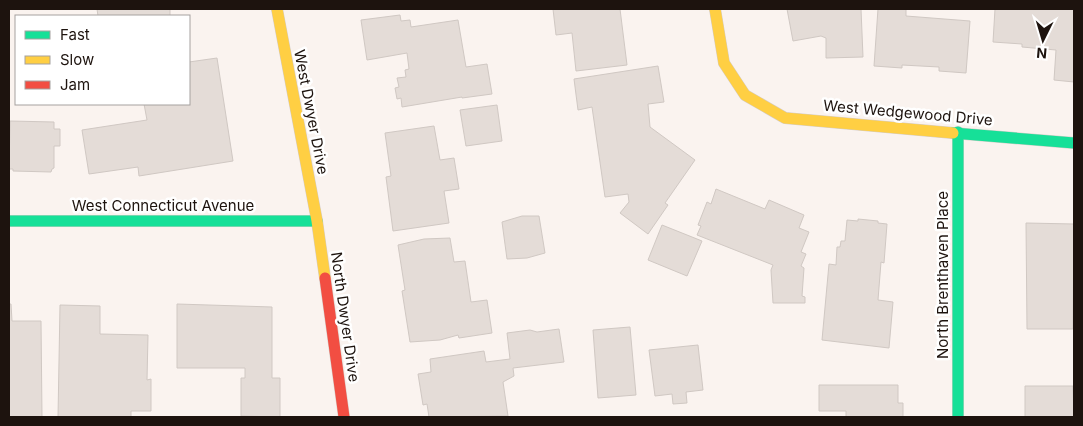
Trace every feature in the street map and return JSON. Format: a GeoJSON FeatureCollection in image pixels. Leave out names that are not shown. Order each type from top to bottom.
{"type":"FeatureCollection","features":[{"type":"Feature","properties":{"kind":"street","name":"West Dwyer Drive"},"geometry":{"type":"LineString","coordinates":[[276,9],[317,221]]}},
{"type":"Feature","properties":{"kind":"street","name":"West Wedgewood Drive"},"geometry":{"type":"LineString","coordinates":[[715,9],[724,63],[745,95],[784,118],[1074,143]]}},
{"type":"Feature","properties":{"kind":"street","name":"North Brenthaven Place"},"geometry":{"type":"LineString","coordinates":[[958,132],[958,417]]}},
{"type":"Feature","properties":{"kind":"street","name":"West Connecticut Avenue"},"geometry":{"type":"LineString","coordinates":[[9,221],[317,221]]}},
{"type":"Feature","properties":{"kind":"street","name":"North Dwyer Drive"},"geometry":{"type":"LineString","coordinates":[[317,221],[344,417]]}},
{"type":"Feature","properties":{"kind":"building"},"geometry":{"type":"Polygon","coordinates":[[[97,9],[170,9],[170,15],[98,15],[97,9]]]}},
{"type":"Feature","properties":{"kind":"building"},"geometry":{"type":"Polygon","coordinates":[[[553,9],[620,9],[627,65],[576,71],[572,33],[556,35],[553,9]]]}},
{"type":"Feature","properties":{"kind":"building"},"geometry":{"type":"Polygon","coordinates":[[[787,9],[861,9],[863,57],[826,58],[826,38],[821,36],[793,41],[787,9]]]}},
{"type":"Feature","properties":{"kind":"building"},"geometry":{"type":"Polygon","coordinates":[[[878,9],[906,9],[906,16],[970,21],[966,73],[939,71],[939,67],[902,65],[902,68],[874,66],[878,9]]]}},
{"type":"Feature","properties":{"kind":"building"},"geometry":{"type":"Polygon","coordinates":[[[995,9],[1074,9],[1074,82],[1054,80],[1056,50],[1022,47],[1022,44],[993,42],[995,9]]]}},
{"type":"Feature","properties":{"kind":"building"},"geometry":{"type":"Polygon","coordinates":[[[400,15],[401,21],[410,20],[411,27],[458,20],[466,67],[487,64],[492,94],[402,107],[401,98],[397,99],[395,88],[399,87],[397,78],[406,77],[405,70],[409,69],[407,53],[367,60],[361,20],[400,15]]]}},
{"type":"Feature","properties":{"kind":"building"},"geometry":{"type":"Polygon","coordinates":[[[217,58],[233,161],[139,176],[138,167],[89,174],[82,130],[147,120],[144,105],[190,105],[190,62],[217,58]]]}},
{"type":"Feature","properties":{"kind":"building"},"geometry":{"type":"Polygon","coordinates":[[[658,66],[664,102],[648,104],[650,127],[695,160],[665,203],[668,205],[648,234],[620,213],[629,202],[628,194],[605,197],[592,107],[578,110],[574,79],[658,66]]]}},
{"type":"Feature","properties":{"kind":"building"},"geometry":{"type":"Polygon","coordinates":[[[497,105],[502,141],[466,146],[460,110],[497,105]]]}},
{"type":"Feature","properties":{"kind":"building"},"geometry":{"type":"Polygon","coordinates":[[[10,121],[54,122],[54,129],[60,129],[60,146],[54,146],[54,168],[51,172],[13,171],[13,169],[9,169],[10,121]]]}},
{"type":"Feature","properties":{"kind":"building"},"geometry":{"type":"Polygon","coordinates":[[[434,126],[440,160],[454,158],[459,189],[444,191],[449,223],[393,231],[386,177],[391,176],[385,133],[434,126]]]}},
{"type":"Feature","properties":{"kind":"building"},"geometry":{"type":"Polygon","coordinates":[[[716,189],[765,209],[769,200],[804,215],[799,228],[809,232],[801,252],[806,254],[801,266],[804,268],[802,296],[805,297],[805,303],[773,303],[771,270],[773,265],[697,235],[701,226],[698,225],[707,202],[711,204],[716,189]]]}},
{"type":"Feature","properties":{"kind":"building"},"geometry":{"type":"Polygon","coordinates":[[[522,216],[539,216],[545,253],[527,258],[507,259],[502,222],[522,216]]]}},
{"type":"Feature","properties":{"kind":"building"},"geometry":{"type":"Polygon","coordinates":[[[858,219],[887,224],[884,263],[881,262],[878,300],[893,302],[889,348],[822,340],[829,264],[836,265],[837,247],[840,247],[841,241],[845,241],[847,220],[858,221],[858,219]]]}},
{"type":"Feature","properties":{"kind":"building"},"geometry":{"type":"Polygon","coordinates":[[[1026,223],[1074,224],[1073,329],[1027,329],[1026,223]]]}},
{"type":"Feature","properties":{"kind":"building"},"geometry":{"type":"Polygon","coordinates":[[[662,225],[702,241],[687,276],[648,260],[662,225]]]}},
{"type":"Feature","properties":{"kind":"building"},"geometry":{"type":"Polygon","coordinates":[[[450,238],[454,262],[465,261],[471,302],[487,300],[492,333],[459,338],[458,335],[440,340],[410,342],[402,291],[405,290],[398,245],[424,239],[450,238]]]}},
{"type":"Feature","properties":{"kind":"building"},"geometry":{"type":"Polygon","coordinates":[[[9,304],[11,304],[12,321],[41,321],[42,417],[9,417],[9,304]]]}},
{"type":"Feature","properties":{"kind":"building"},"geometry":{"type":"Polygon","coordinates":[[[177,304],[272,307],[272,378],[280,378],[280,417],[241,416],[241,378],[245,378],[245,368],[177,368],[177,304]]]}},
{"type":"Feature","properties":{"kind":"building"},"geometry":{"type":"Polygon","coordinates":[[[60,305],[100,306],[100,334],[148,335],[147,380],[151,379],[151,411],[131,411],[131,417],[58,417],[60,305]]]}},
{"type":"Feature","properties":{"kind":"building"},"geometry":{"type":"Polygon","coordinates":[[[630,327],[636,395],[598,398],[593,330],[630,327]]]}},
{"type":"Feature","properties":{"kind":"building"},"geometry":{"type":"Polygon","coordinates":[[[559,329],[564,362],[513,368],[514,376],[503,382],[508,416],[429,417],[427,404],[423,405],[418,374],[431,372],[430,359],[484,351],[486,362],[510,359],[507,333],[559,329]]]}},
{"type":"Feature","properties":{"kind":"building"},"geometry":{"type":"Polygon","coordinates":[[[698,345],[703,390],[686,392],[687,403],[673,404],[672,394],[655,396],[649,350],[698,345]]]}},
{"type":"Feature","properties":{"kind":"building"},"geometry":{"type":"Polygon","coordinates":[[[819,385],[898,385],[898,403],[903,403],[903,417],[846,417],[846,411],[819,411],[819,385]]]}},
{"type":"Feature","properties":{"kind":"building"},"geometry":{"type":"Polygon","coordinates":[[[1025,386],[1073,386],[1074,417],[1025,417],[1025,386]]]}},
{"type":"Feature","properties":{"kind":"traffic: fast"},"geometry":{"type":"LineString","coordinates":[[958,132],[958,417]]}},
{"type":"Feature","properties":{"kind":"traffic: fast"},"geometry":{"type":"LineString","coordinates":[[953,133],[1074,143]]}},
{"type":"Feature","properties":{"kind":"traffic: fast"},"geometry":{"type":"LineString","coordinates":[[9,221],[317,221]]}},
{"type":"Feature","properties":{"kind":"traffic: slow"},"geometry":{"type":"LineString","coordinates":[[277,9],[317,221],[325,278]]}},
{"type":"Feature","properties":{"kind":"traffic: slow"},"geometry":{"type":"LineString","coordinates":[[715,9],[724,63],[745,95],[785,118],[953,133]]}},
{"type":"Feature","properties":{"kind":"traffic: jam"},"geometry":{"type":"LineString","coordinates":[[325,278],[344,417]]}}]}
